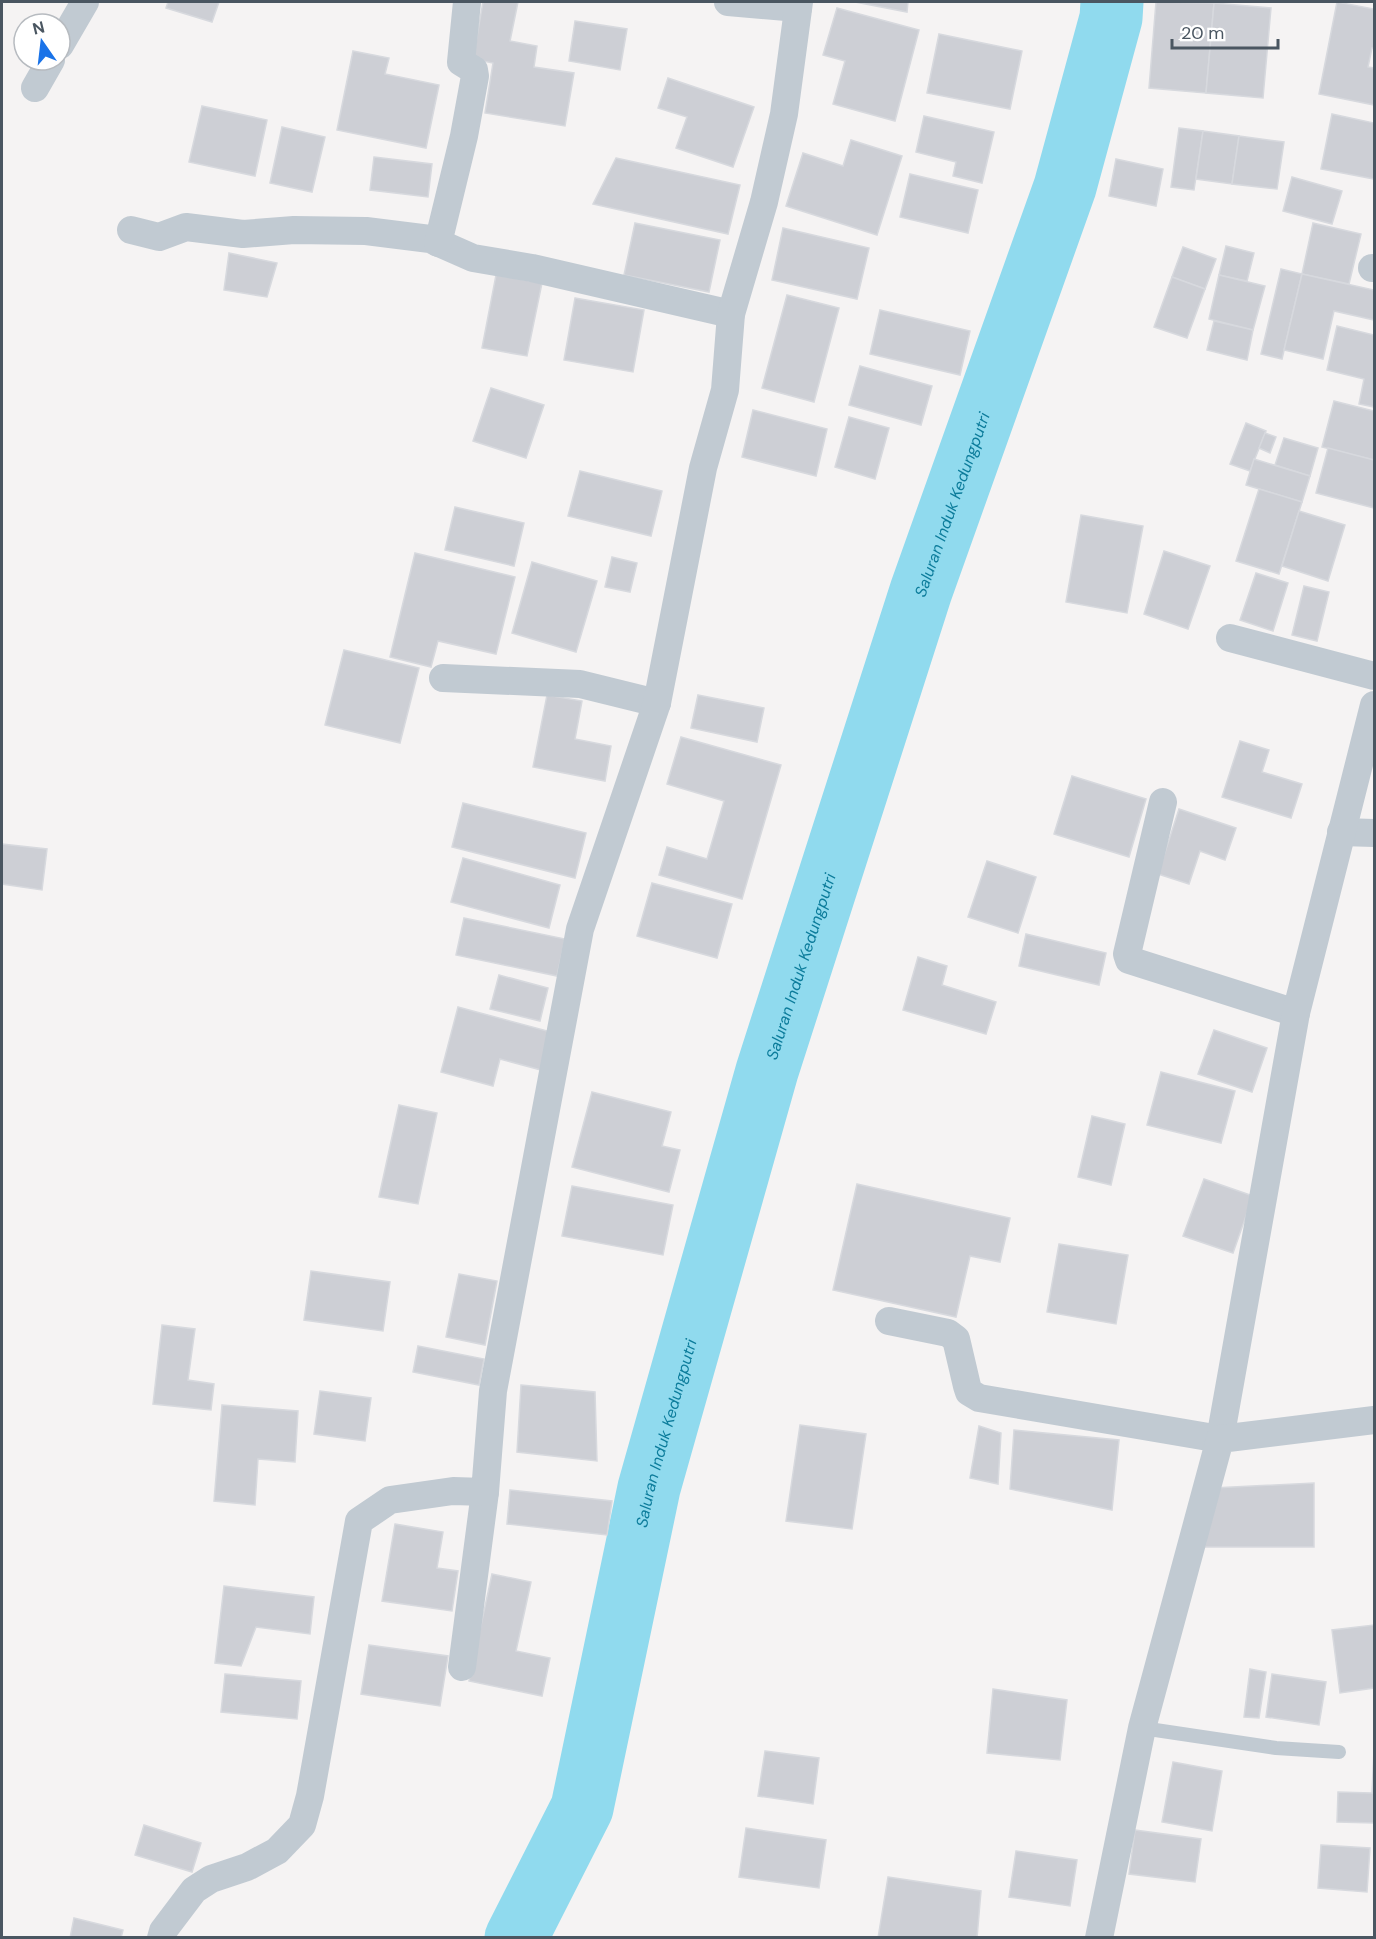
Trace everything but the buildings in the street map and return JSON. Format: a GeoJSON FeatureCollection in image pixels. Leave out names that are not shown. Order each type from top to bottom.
{"type":"FeatureCollection","features":[{"type":"Feature","properties":{"kind":"street"},"geometry":{"type":"LineString","coordinates":[[72,24],[85,2]]}},
{"type":"Feature","properties":{"kind":"street"},"geometry":{"type":"LineString","coordinates":[[438,243],[464,136],[475,76],[474,70],[461,62],[467,2]]}},
{"type":"Feature","properties":{"kind":"street"},"geometry":{"type":"LineString","coordinates":[[462,1667],[485,1492],[493,1391],[580,929],[657,703],[703,468],[725,390],[731,315],[764,202],[784,114],[799,5],[728,2]]}},
{"type":"Feature","properties":{"kind":"street"},"geometry":{"type":"LineString","coordinates":[[35,88],[44,72]]}},
{"type":"Feature","properties":{"kind":"street"},"geometry":{"type":"LineString","coordinates":[[131,230],[159,237],[186,227],[243,234],[294,230],[366,231],[430,239],[473,258],[532,268],[731,315]]}},
{"type":"Feature","properties":{"kind":"street"},"geometry":{"type":"LineString","coordinates":[[1230,638],[1374,676]]}},
{"type":"Feature","properties":{"kind":"street"},"geometry":{"type":"LineString","coordinates":[[443,678],[580,684],[657,703]]}},
{"type":"Feature","properties":{"kind":"street"},"geometry":{"type":"LineString","coordinates":[[1099,1938],[1142,1728],[1220,1440],[1296,1013],[1374,705]]}},
{"type":"Feature","properties":{"kind":"street"},"geometry":{"type":"LineString","coordinates":[[1163,802],[1127,954],[1129,960],[1296,1013]]}},
{"type":"Feature","properties":{"kind":"street"},"geometry":{"type":"LineString","coordinates":[[1341,832],[1374,833]]}},
{"type":"Feature","properties":{"kind":"street"},"geometry":{"type":"LineString","coordinates":[[889,1321],[948,1334],[956,1339],[969,1392],[979,1398],[1220,1440],[1374,1420]]}},
{"type":"Feature","properties":{"kind":"street"},"geometry":{"type":"LineString","coordinates":[[161,1938],[163,1931],[194,1890],[211,1879],[247,1867],[277,1851],[302,1825],[310,1796],[359,1521],[390,1500],[453,1491],[485,1492]]}},
{"type":"Feature","properties":{"kind":"lane"},"geometry":{"type":"LineString","coordinates":[[1142,1728],[1276,1748],[1339,1752]]}},
{"type":"Feature","properties":{"kind":"waterway","name":"Saluran Induk Kedungputri"},"geometry":{"type":"LineString","coordinates":[[516,1938],[582,1808],[649,1488],[767,1071],[921,591],[1065,187],[1111,18],[1112,2]]}}]}
